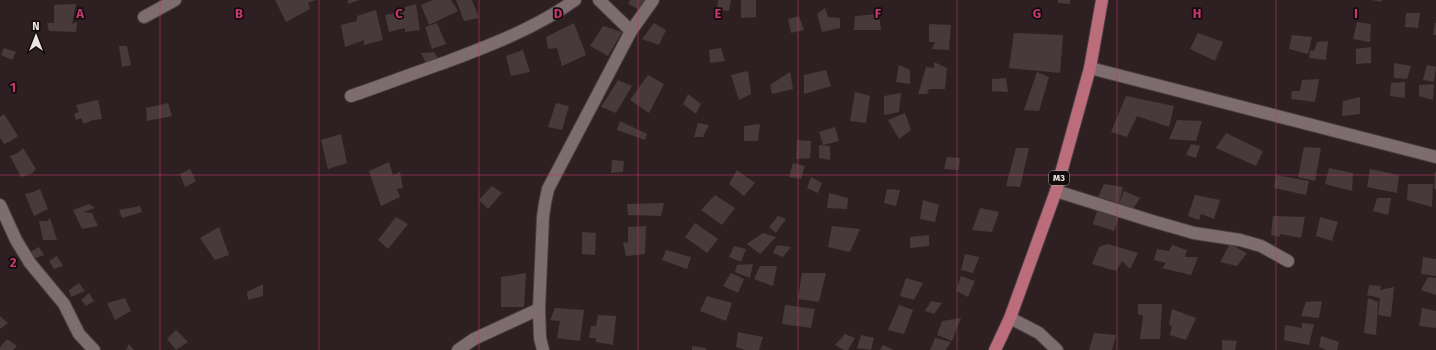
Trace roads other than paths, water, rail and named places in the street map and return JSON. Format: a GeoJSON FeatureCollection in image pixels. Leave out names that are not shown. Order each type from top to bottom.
{"type":"FeatureCollection","features":[{"type":"Feature","properties":{"kind":"main road","name":"M3"},"geometry":{"type":"LineString","coordinates":[[995,350],[1010,318],[1056,191],[1090,68],[1102,0]]}},
{"type":"Feature","properties":{"kind":"street"},"geometry":{"type":"LineString","coordinates":[[144,17],[175,0]]}},
{"type":"Feature","properties":{"kind":"street"},"geometry":{"type":"LineString","coordinates":[[351,96],[469,53],[523,31],[560,11],[575,0]]}},
{"type":"Feature","properties":{"kind":"street"},"geometry":{"type":"LineString","coordinates":[[599,0],[631,31]]}},
{"type":"Feature","properties":{"kind":"street"},"geometry":{"type":"LineString","coordinates":[[543,350],[540,338],[539,309],[544,203],[548,189],[631,31],[653,0]]}},
{"type":"Feature","properties":{"kind":"street"},"geometry":{"type":"LineString","coordinates":[[1090,68],[1436,157]]}},
{"type":"Feature","properties":{"kind":"street"},"geometry":{"type":"LineString","coordinates":[[1056,191],[1194,233],[1240,240],[1262,246],[1288,261]]}},
{"type":"Feature","properties":{"kind":"street"},"geometry":{"type":"LineString","coordinates":[[1,209],[16,240],[30,263],[64,304],[79,334],[94,350]]}},
{"type":"Feature","properties":{"kind":"street"},"geometry":{"type":"LineString","coordinates":[[458,350],[474,339],[539,309]]}},
{"type":"Feature","properties":{"kind":"street"},"geometry":{"type":"LineString","coordinates":[[1010,318],[1039,333],[1056,350]]}}]}
